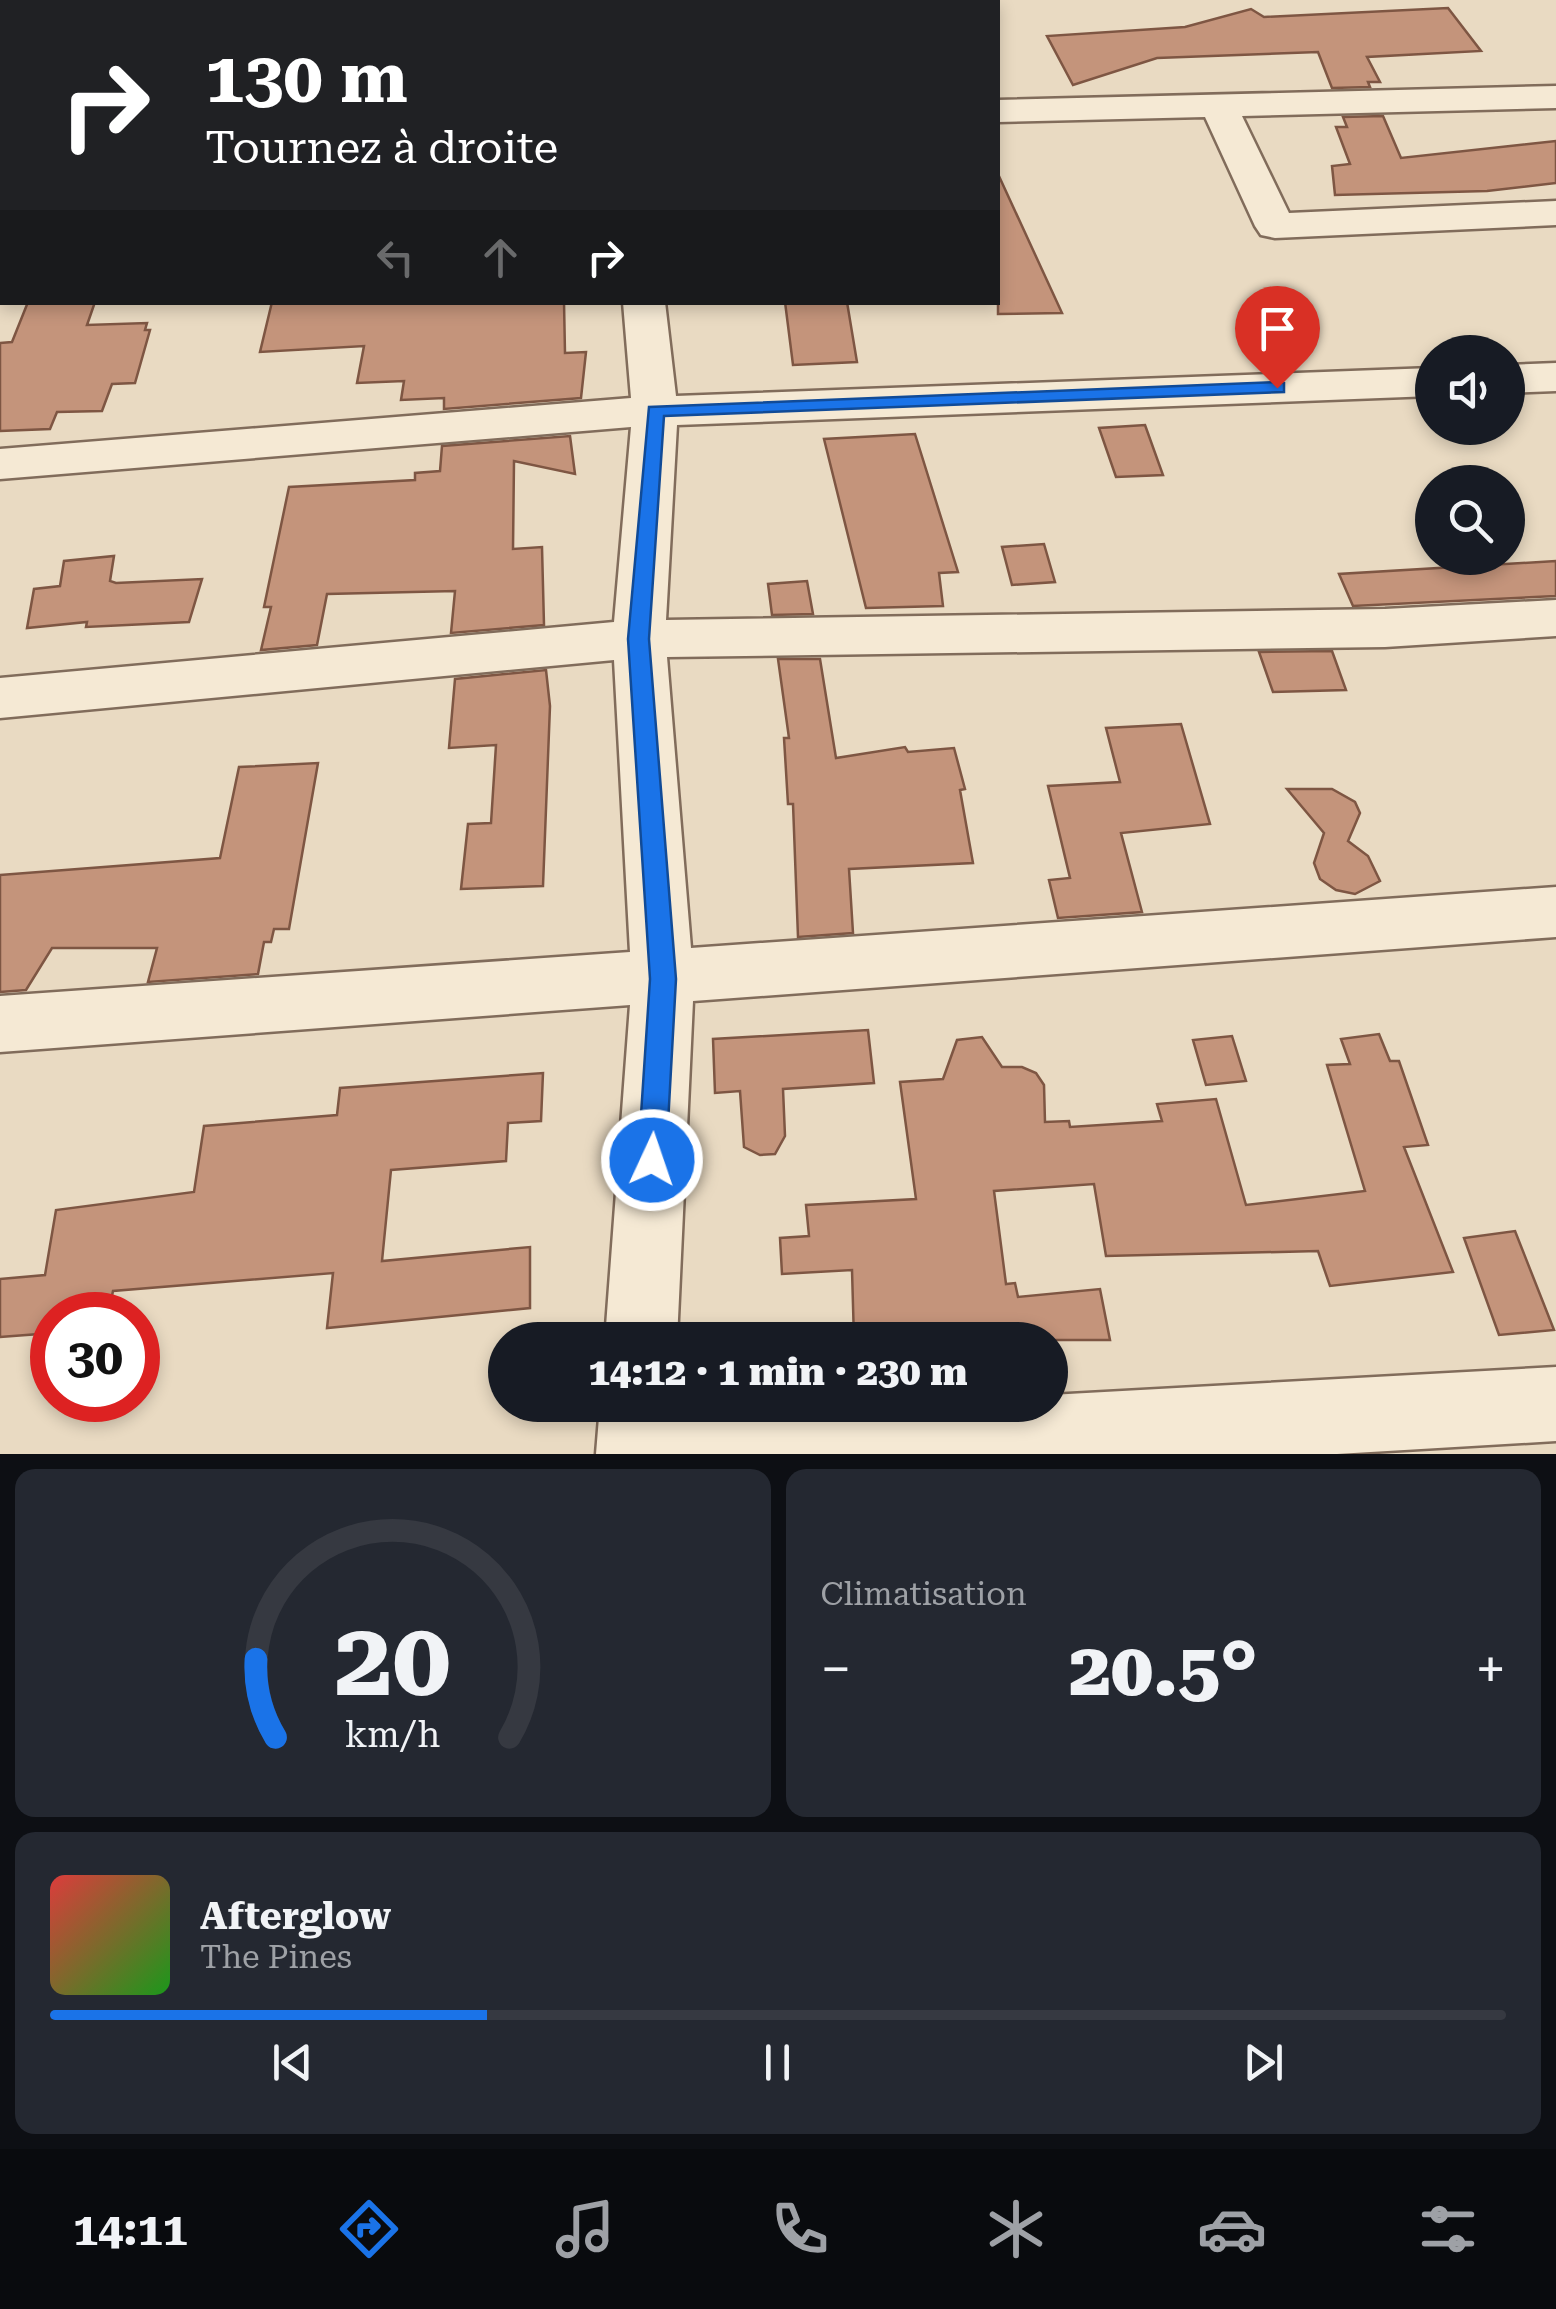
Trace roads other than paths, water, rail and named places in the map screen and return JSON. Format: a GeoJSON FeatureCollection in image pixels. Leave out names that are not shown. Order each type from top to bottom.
{"type":"FeatureCollection","features":[{"type":"Feature","properties":{"kind":"street"},"geometry":{"type":"LineString","coordinates":[[1000,111],[1556,97]]}},
{"type":"Feature","properties":{"kind":"street"},"geometry":{"type":"LineString","coordinates":[[1218,104],[1275,226],[1556,213]]}},
{"type":"Feature","properties":{"kind":"street"},"geometry":{"type":"LineString","coordinates":[[642,1322],[663,979],[638,639],[655,411],[644,305]]}},
{"type":"Feature","properties":{"kind":"street"},"geometry":{"type":"LineString","coordinates":[[1525,378],[1556,377]]}},
{"type":"Feature","properties":{"kind":"street"},"geometry":{"type":"LineString","coordinates":[[0,464],[655,411],[1415,383]]}},
{"type":"Feature","properties":{"kind":"street"},"geometry":{"type":"LineString","coordinates":[[0,698],[638,639],[1385,628],[1556,618]]}},
{"type":"Feature","properties":{"kind":"street"},"geometry":{"type":"LineString","coordinates":[[0,1024],[1556,912]]}},
{"type":"Feature","properties":{"kind":"street"},"geometry":{"type":"LineString","coordinates":[[687,1454],[1556,1404]]}},
{"type":"Feature","properties":{"kind":"street"},"geometry":{"type":"LineString","coordinates":[[634,1454],[636,1422]]}}]}
